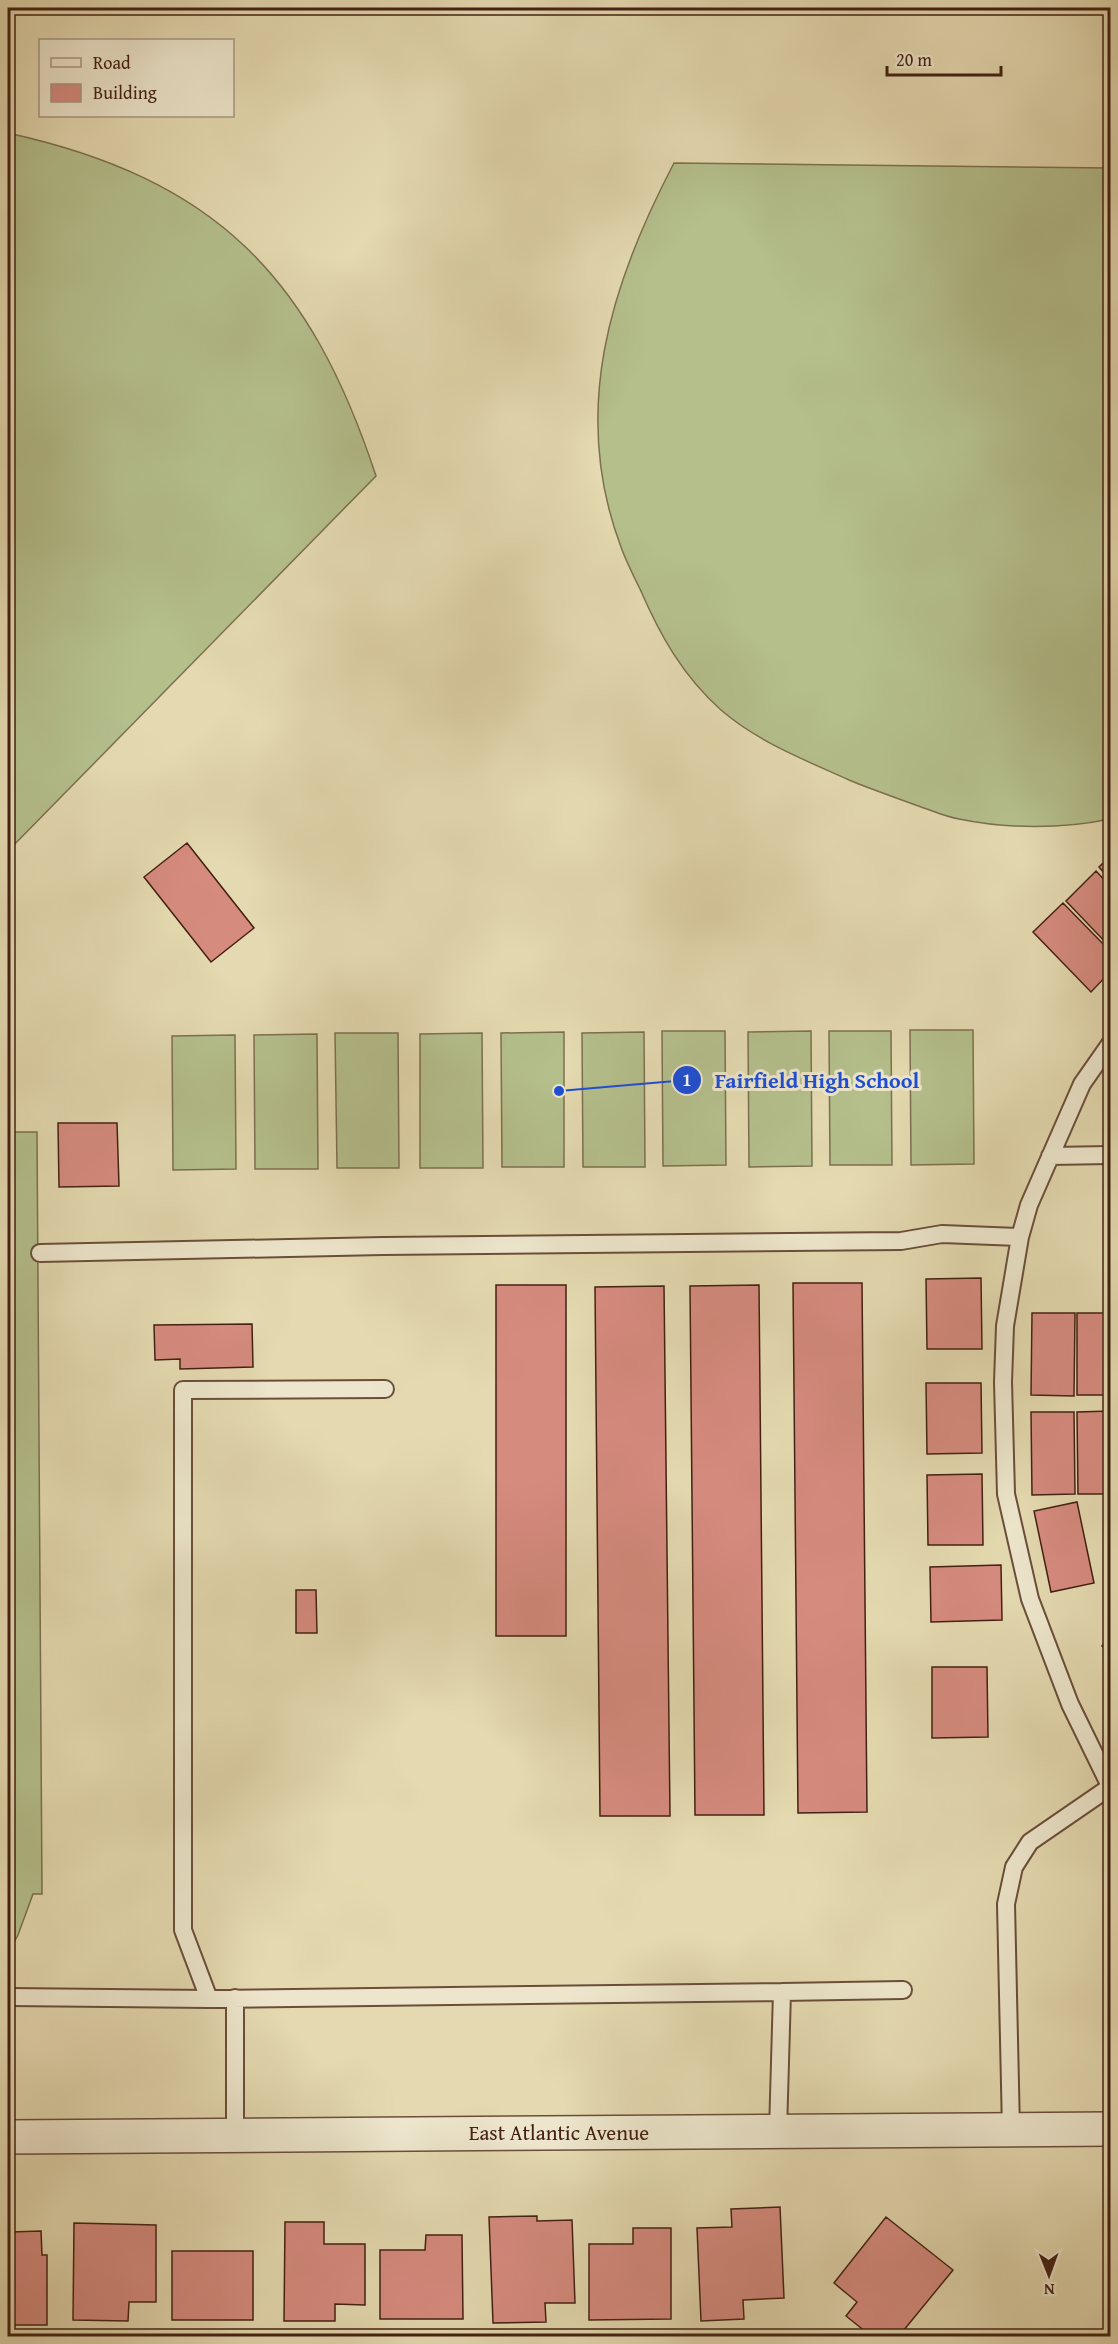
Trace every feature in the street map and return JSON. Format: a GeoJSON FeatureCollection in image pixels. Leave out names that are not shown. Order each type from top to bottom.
{"type":"FeatureCollection","features":[{"type":"Feature","properties":{"kind":"street","name":"East Atlantic Avenue"},"geometry":{"type":"LineString","coordinates":[[8,2137],[1110,2129]]}},
{"type":"Feature","properties":{"kind":"lane"},"geometry":{"type":"LineString","coordinates":[[1011,2130],[1006,1904],[1014,1867],[1030,1842],[1110,1786],[1070,1704],[1030,1599],[1006,1494],[1003,1414],[1005,1326],[1020,1237],[1029,1205],[1082,1084],[1110,1044]]}},
{"type":"Feature","properties":{"kind":"lane"},"geometry":{"type":"LineString","coordinates":[[1050,1156],[1110,1155]]}},
{"type":"Feature","properties":{"kind":"lane"},"geometry":{"type":"LineString","coordinates":[[40,1253],[383,1246],[901,1241],[942,1234],[1020,1237]]}},
{"type":"Feature","properties":{"kind":"lane"},"geometry":{"type":"LineString","coordinates":[[209,1999],[183,1930],[183,1390],[385,1389]]}},
{"type":"Feature","properties":{"kind":"lane"},"geometry":{"type":"LineString","coordinates":[[8,1997],[209,1999],[903,1990]]}},
{"type":"Feature","properties":{"kind":"lane"},"geometry":{"type":"LineString","coordinates":[[778,2132],[782,1992]]}},
{"type":"Feature","properties":{"kind":"lane"},"geometry":{"type":"LineString","coordinates":[[235,1998],[235,2136]]}},
{"type":"Feature","properties":{"kind":"green space"},"geometry":{"type":"Polygon","coordinates":[[[8,133],[81,153],[144,178],[198,209],[245,247],[285,292],[320,344],[350,406],[376,476],[8,851],[8,133]]]}},
{"type":"Feature","properties":{"kind":"green space"},"geometry":{"type":"Polygon","coordinates":[[[674,163],[1110,168],[1110,819],[1054,826],[996,825],[954,818],[867,787],[782,750],[750,732],[707,697],[673,654],[625,558],[606,497],[599,447],[598,398],[604,350],[616,303],[651,209],[674,163]]]}},
{"type":"Feature","properties":{"kind":"green space"},"geometry":{"type":"Polygon","coordinates":[[[910,1030],[973,1030],[974,1164],[911,1165],[910,1030]]]}},
{"type":"Feature","properties":{"kind":"green space"},"geometry":{"type":"Polygon","coordinates":[[[662,1031],[725,1031],[726,1165],[663,1166],[662,1031]]]}},
{"type":"Feature","properties":{"kind":"green space"},"geometry":{"type":"Polygon","coordinates":[[[811,1031],[812,1166],[749,1167],[748,1032],[811,1031]]]}},
{"type":"Feature","properties":{"kind":"green space"},"geometry":{"type":"Polygon","coordinates":[[[829,1031],[891,1031],[892,1165],[830,1165],[829,1031]]]}},
{"type":"Feature","properties":{"kind":"green space"},"geometry":{"type":"Polygon","coordinates":[[[564,1032],[564,1167],[502,1167],[501,1033],[564,1032]]]}},
{"type":"Feature","properties":{"kind":"green space"},"geometry":{"type":"Polygon","coordinates":[[[644,1032],[645,1167],[583,1167],[582,1033],[644,1032]]]}},
{"type":"Feature","properties":{"kind":"green space"},"geometry":{"type":"Polygon","coordinates":[[[335,1033],[398,1033],[399,1168],[337,1168],[335,1033]]]}},
{"type":"Feature","properties":{"kind":"green space"},"geometry":{"type":"Polygon","coordinates":[[[482,1033],[483,1168],[420,1168],[420,1034],[482,1033]]]}},
{"type":"Feature","properties":{"kind":"green space"},"geometry":{"type":"Polygon","coordinates":[[[317,1034],[318,1169],[255,1169],[254,1035],[317,1034]]]}},
{"type":"Feature","properties":{"kind":"green space"},"geometry":{"type":"Polygon","coordinates":[[[235,1035],[236,1169],[173,1170],[172,1036],[235,1035]]]}},
{"type":"Feature","properties":{"kind":"green space"},"geometry":{"type":"Polygon","coordinates":[[[8,1132],[37,1132],[42,1894],[33,1894],[18,1935],[8,1953],[8,1132]]]}},
{"type":"Feature","properties":{"kind":"building"},"geometry":{"type":"Polygon","coordinates":[[[187,843],[254,928],[211,962],[144,877],[187,843]]]}},
{"type":"Feature","properties":{"kind":"building"},"geometry":{"type":"Polygon","coordinates":[[[1110,856],[1110,880],[1099,867],[1110,856]]]}},
{"type":"Feature","properties":{"kind":"building"},"geometry":{"type":"Polygon","coordinates":[[[1096,871],[1110,886],[1110,947],[1066,901],[1096,871]]]}},
{"type":"Feature","properties":{"kind":"building"},"geometry":{"type":"Polygon","coordinates":[[[1063,903],[1110,951],[1110,972],[1091,992],[1033,932],[1063,903]]]}},
{"type":"Feature","properties":{"kind":"building"},"geometry":{"type":"Polygon","coordinates":[[[58,1123],[117,1123],[119,1186],[59,1187],[58,1123]]]}},
{"type":"Feature","properties":{"kind":"building"},"geometry":{"type":"Polygon","coordinates":[[[981,1278],[982,1349],[927,1349],[926,1279],[981,1278]]]}},
{"type":"Feature","properties":{"kind":"building"},"geometry":{"type":"Polygon","coordinates":[[[793,1283],[862,1283],[867,1812],[798,1813],[793,1283]]]}},
{"type":"Feature","properties":{"kind":"building"},"geometry":{"type":"Polygon","coordinates":[[[496,1285],[566,1285],[566,1636],[496,1636],[496,1285]]]}},
{"type":"Feature","properties":{"kind":"building"},"geometry":{"type":"Polygon","coordinates":[[[759,1285],[764,1815],[695,1815],[690,1286],[759,1285]]]}},
{"type":"Feature","properties":{"kind":"building"},"geometry":{"type":"Polygon","coordinates":[[[664,1286],[670,1816],[600,1816],[595,1287],[664,1286]]]}},
{"type":"Feature","properties":{"kind":"building"},"geometry":{"type":"Polygon","coordinates":[[[1032,1313],[1075,1313],[1074,1396],[1031,1395],[1032,1313]]]}},
{"type":"Feature","properties":{"kind":"building"},"geometry":{"type":"Polygon","coordinates":[[[1077,1313],[1110,1313],[1110,1395],[1077,1395],[1077,1313]]]}},
{"type":"Feature","properties":{"kind":"building"},"geometry":{"type":"Polygon","coordinates":[[[252,1324],[253,1367],[180,1369],[180,1359],[155,1360],[154,1325],[252,1324]]]}},
{"type":"Feature","properties":{"kind":"building"},"geometry":{"type":"Polygon","coordinates":[[[926,1383],[981,1383],[982,1453],[927,1454],[926,1383]]]}},
{"type":"Feature","properties":{"kind":"building"},"geometry":{"type":"Polygon","coordinates":[[[1110,1411],[1110,1494],[1078,1494],[1077,1412],[1110,1411]]]}},
{"type":"Feature","properties":{"kind":"building"},"geometry":{"type":"Polygon","coordinates":[[[1031,1412],[1074,1412],[1075,1494],[1032,1495],[1031,1412]]]}},
{"type":"Feature","properties":{"kind":"building"},"geometry":{"type":"Polygon","coordinates":[[[982,1474],[983,1545],[928,1545],[927,1475],[982,1474]]]}},
{"type":"Feature","properties":{"kind":"building"},"geometry":{"type":"Polygon","coordinates":[[[1077,1502],[1094,1583],[1051,1592],[1034,1511],[1077,1502]]]}},
{"type":"Feature","properties":{"kind":"building"},"geometry":{"type":"Polygon","coordinates":[[[1001,1565],[1002,1620],[931,1622],[930,1567],[1001,1565]]]}},
{"type":"Feature","properties":{"kind":"building"},"geometry":{"type":"Polygon","coordinates":[[[296,1590],[316,1590],[317,1633],[296,1633],[296,1590]]]}},
{"type":"Feature","properties":{"kind":"building"},"geometry":{"type":"Polygon","coordinates":[[[1110,1637],[1110,1654],[1102,1646],[1110,1637]]]}},
{"type":"Feature","properties":{"kind":"building"},"geometry":{"type":"Polygon","coordinates":[[[932,1667],[987,1667],[988,1737],[932,1738],[932,1667]]]}},
{"type":"Feature","properties":{"kind":"building"},"geometry":{"type":"Polygon","coordinates":[[[780,2207],[784,2298],[743,2300],[744,2319],[701,2321],[697,2228],[732,2227],[731,2209],[780,2207]]]}},
{"type":"Feature","properties":{"kind":"building"},"geometry":{"type":"Polygon","coordinates":[[[8,2216],[11,2216],[11,2232],[41,2231],[42,2255],[47,2255],[47,2325],[8,2325],[8,2216]]]}},
{"type":"Feature","properties":{"kind":"building"},"geometry":{"type":"Polygon","coordinates":[[[537,2216],[537,2221],[572,2220],[575,2303],[545,2303],[546,2322],[493,2323],[489,2217],[537,2216]]]}},
{"type":"Feature","properties":{"kind":"building"},"geometry":{"type":"Polygon","coordinates":[[[886,2217],[953,2270],[899,2336],[871,2336],[846,2316],[857,2302],[834,2283],[886,2217]]]}},
{"type":"Feature","properties":{"kind":"building"},"geometry":{"type":"Polygon","coordinates":[[[285,2222],[324,2222],[324,2244],[365,2244],[365,2305],[335,2304],[335,2321],[284,2321],[285,2222]]]}},
{"type":"Feature","properties":{"kind":"building"},"geometry":{"type":"Polygon","coordinates":[[[74,2223],[156,2225],[156,2302],[129,2302],[128,2321],[73,2320],[74,2223]]]}},
{"type":"Feature","properties":{"kind":"building"},"geometry":{"type":"Polygon","coordinates":[[[633,2228],[671,2228],[671,2319],[589,2320],[589,2244],[633,2244],[633,2228]]]}},
{"type":"Feature","properties":{"kind":"building"},"geometry":{"type":"Polygon","coordinates":[[[426,2235],[462,2235],[463,2319],[380,2319],[380,2250],[425,2250],[426,2235]]]}},
{"type":"Feature","properties":{"kind":"building"},"geometry":{"type":"Polygon","coordinates":[[[172,2251],[253,2251],[253,2320],[172,2320],[172,2251]]]}},
{"type":"Feature","properties":{"kind":"place","name":"Fairfield High School"},"geometry":{"type":"Point","coordinates":[559,1091]}}]}
